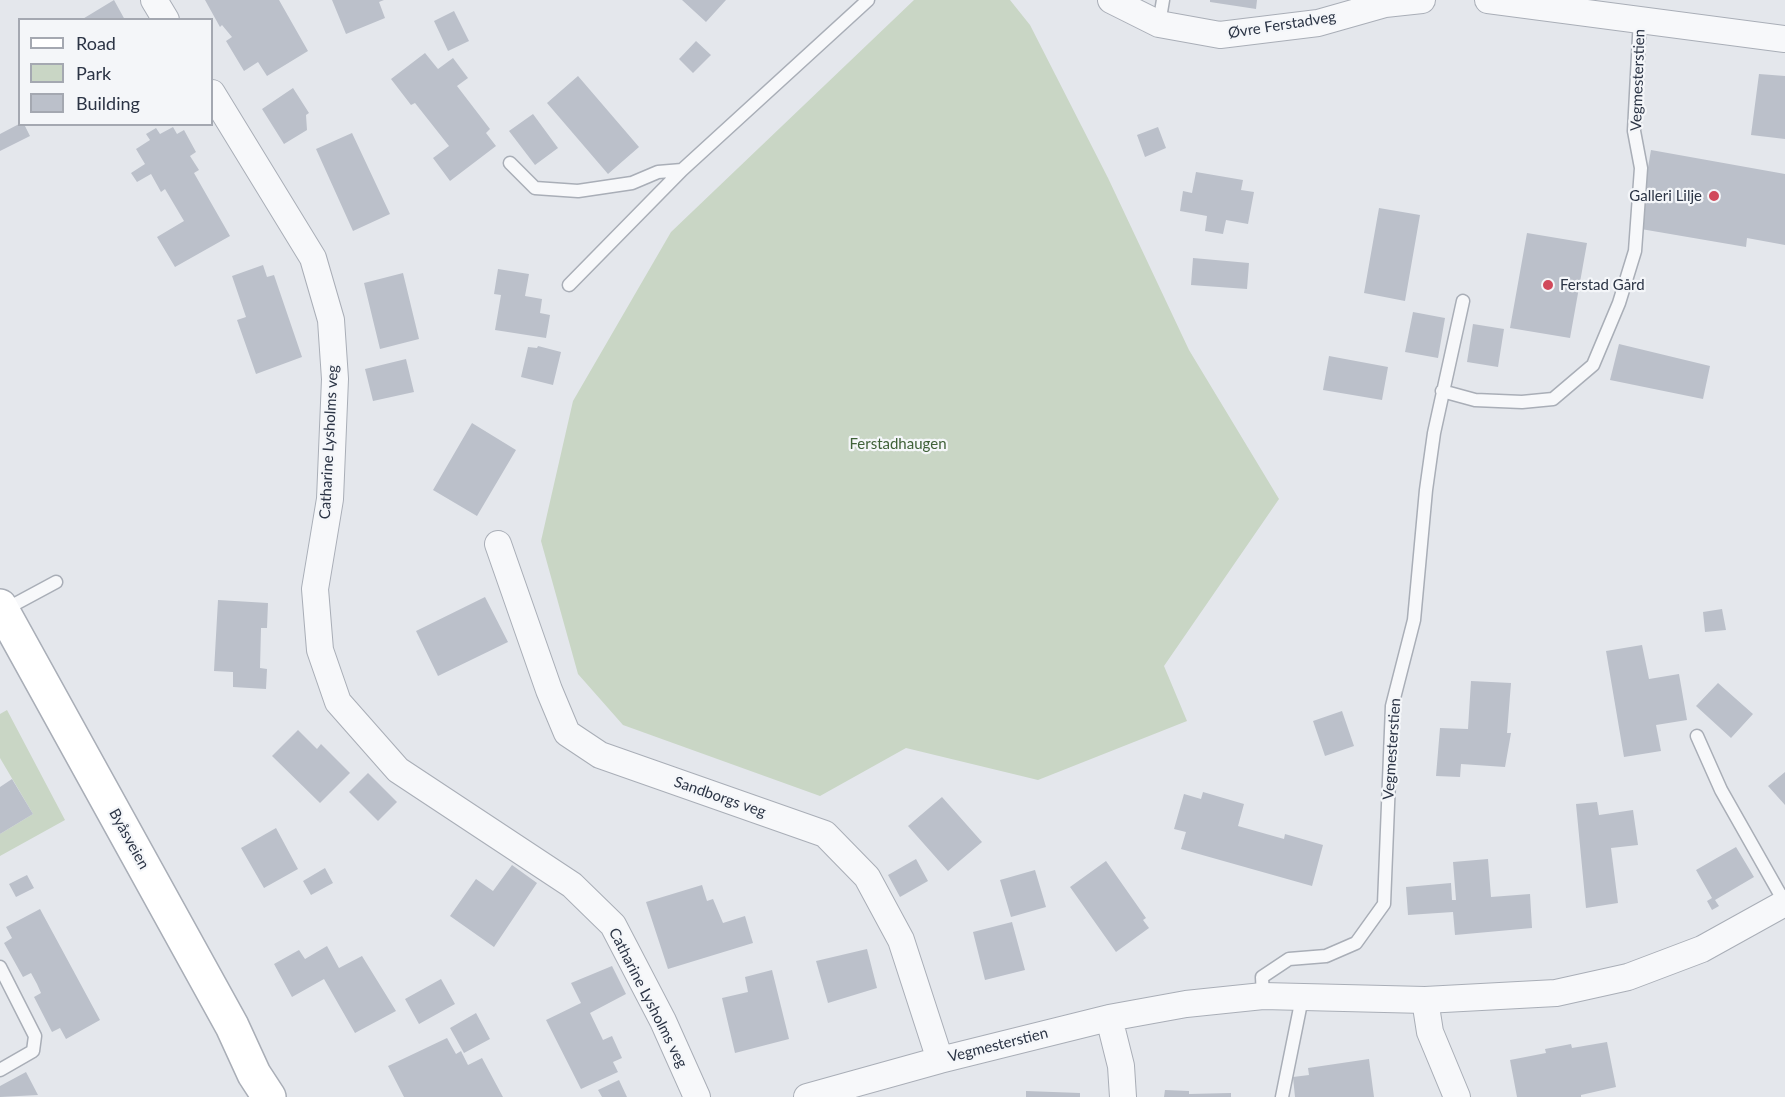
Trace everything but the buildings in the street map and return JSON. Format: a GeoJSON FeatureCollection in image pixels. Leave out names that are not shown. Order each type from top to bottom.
{"type":"FeatureCollection","features":[{"type":"Feature","properties":{"kind":"main road","name":"Byåsveien"},"geometry":{"type":"LineString","coordinates":[[1,608],[232,1026],[260,1089]]}},
{"type":"Feature","properties":{"kind":"street"},"geometry":{"type":"LineString","coordinates":[[154,0],[165,18]]}},
{"type":"Feature","properties":{"kind":"street","name":"Øvre Ferstadveg"},"geometry":{"type":"LineString","coordinates":[[1110,0],[1161,12],[1220,35],[1318,23],[1385,4],[1422,0]]}},
{"type":"Feature","properties":{"kind":"street"},"geometry":{"type":"LineString","coordinates":[[1488,0],[1640,18],[1726,33],[1785,39]]}},
{"type":"Feature","properties":{"kind":"street","name":"Catharine Lysholms veg"},"geometry":{"type":"LineString","coordinates":[[213,95],[313,258],[331,320],[335,380],[330,499],[315,590],[320,650],[338,702],[398,770],[572,885],[613,925],[663,1022],[697,1097]]}},
{"type":"Feature","properties":{"kind":"street","name":"Sandborgs veg"},"geometry":{"type":"LineString","coordinates":[[498,544],[549,690],[567,733],[600,755],[825,834],[867,877],[901,940],[940,1059]]}},
{"type":"Feature","properties":{"kind":"street","name":"Vegmesterstien"},"geometry":{"type":"LineString","coordinates":[[807,1097],[940,1059],[1109,1018],[1186,1004],[1263,996],[1425,1000],[1556,993],[1628,977],[1702,949],[1785,903]]}},
{"type":"Feature","properties":{"kind":"street"},"geometry":{"type":"LineString","coordinates":[[1425,1000],[1430,1032],[1457,1097]]}},
{"type":"Feature","properties":{"kind":"street"},"geometry":{"type":"LineString","coordinates":[[1109,1018],[1121,1066],[1123,1097]]}},
{"type":"Feature","properties":{"kind":"lane"},"geometry":{"type":"LineString","coordinates":[[570,285],[682,170],[868,0]]}},
{"type":"Feature","properties":{"kind":"lane","name":"Vegmesterstien"},"geometry":{"type":"LineString","coordinates":[[1442,391],[1475,400],[1522,402],[1553,399],[1593,365],[1619,303],[1635,251],[1641,168],[1634,132],[1640,18]]}},
{"type":"Feature","properties":{"kind":"lane"},"geometry":{"type":"LineString","coordinates":[[510,164],[535,188],[578,191],[632,183],[658,172],[682,170]]}},
{"type":"Feature","properties":{"kind":"lane","name":"Vegmesterstien"},"geometry":{"type":"LineString","coordinates":[[1263,996],[1262,977],[1289,959],[1326,956],[1356,943],[1384,904],[1392,706],[1414,620],[1426,490],[1442,391],[1463,301]]}},
{"type":"Feature","properties":{"kind":"lane"},"geometry":{"type":"LineString","coordinates":[[1,608],[56,582]]}},
{"type":"Feature","properties":{"kind":"lane"},"geometry":{"type":"LineString","coordinates":[[1697,736],[1721,790],[1785,903]]}},
{"type":"Feature","properties":{"kind":"lane"},"geometry":{"type":"LineString","coordinates":[[0,967],[35,1036],[33,1051],[0,1070]]}},
{"type":"Feature","properties":{"kind":"lane"},"geometry":{"type":"LineString","coordinates":[[1282,1097],[1302,998]]}},
{"type":"Feature","properties":{"kind":"green space","name":"Ferstadhaugen"},"geometry":{"type":"Polygon","coordinates":[[[914,0],[1010,0],[1030,25],[1108,178],[1189,350],[1279,499],[1164,666],[1187,721],[1038,780],[906,748],[820,796],[623,725],[578,674],[541,541],[573,401],[671,232],[914,0]]]}},
{"type":"Feature","properties":{"kind":"green space"},"geometry":{"type":"Polygon","coordinates":[[[7,710],[65,820],[0,856],[0,834],[33,814],[0,758],[0,714],[7,710]]]}},
{"type":"Feature","properties":{"kind":"place","name":"Galleri Lilje"},"geometry":{"type":"Point","coordinates":[1714,196]}},
{"type":"Feature","properties":{"kind":"place","name":"Ferstad Gård"},"geometry":{"type":"Point","coordinates":[1548,285]}}]}
